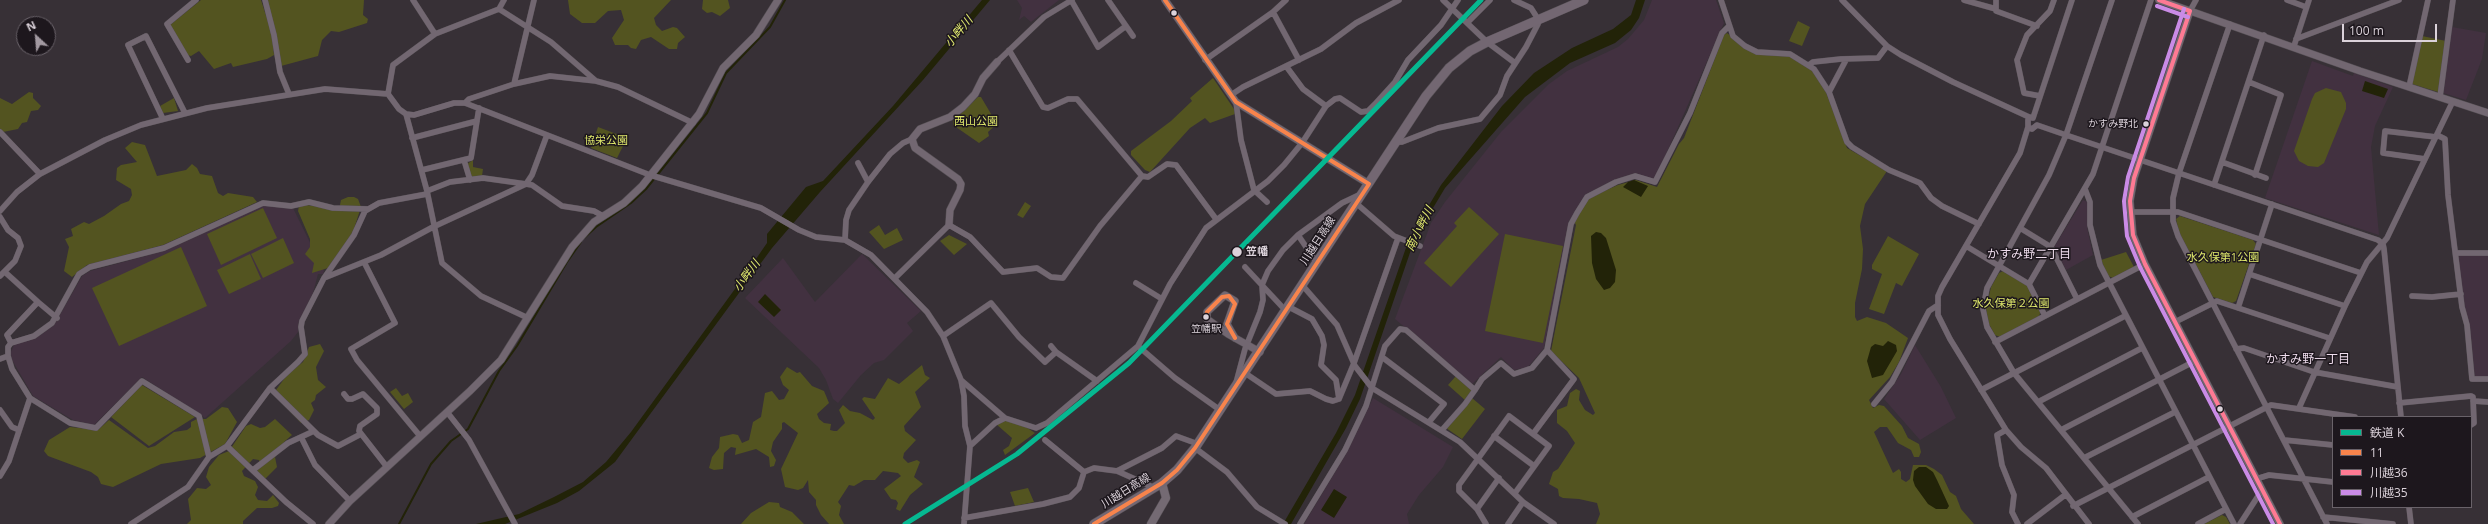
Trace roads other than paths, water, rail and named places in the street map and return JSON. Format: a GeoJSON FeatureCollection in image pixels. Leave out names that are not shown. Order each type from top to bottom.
{"type":"FeatureCollection","features":[{"type":"Feature","properties":{"kind":"main road","name":"川越日高線"},"geometry":{"type":"LineString","coordinates":[[1094,524],[1158,485],[1177,470],[1197,446],[1357,204],[1426,96],[1449,68],[1470,51],[1487,42],[1584,0]]}},
{"type":"Feature","properties":{"kind":"main road"},"geometry":{"type":"LineString","coordinates":[[1151,524],[1166,498],[1158,485]]}},
{"type":"Feature","properties":{"kind":"street"},"geometry":{"type":"LineString","coordinates":[[188,60],[167,24],[196,0]]}},
{"type":"Feature","properties":{"kind":"street"},"geometry":{"type":"LineString","coordinates":[[265,0],[274,35],[280,72],[289,94]]}},
{"type":"Feature","properties":{"kind":"street"},"geometry":{"type":"LineString","coordinates":[[413,0],[435,34]]}},
{"type":"Feature","properties":{"kind":"street"},"geometry":{"type":"LineString","coordinates":[[388,94],[393,65],[435,34],[498,9],[504,0]]}},
{"type":"Feature","properties":{"kind":"street"},"geometry":{"type":"LineString","coordinates":[[514,84],[529,27],[534,0]]}},
{"type":"Feature","properties":{"kind":"street"},"geometry":{"type":"LineString","coordinates":[[330,524],[350,501],[501,360],[566,254],[588,228],[635,193],[693,123],[704,107],[723,68],[756,36],[778,0]]}},
{"type":"Feature","properties":{"kind":"street"},"geometry":{"type":"LineString","coordinates":[[845,240],[846,220],[850,210],[868,182],[890,154],[903,142],[912,139],[920,129],[958,111],[975,94],[983,78],[997,62],[1044,17],[1072,0],[1098,47],[1126,26]]}},
{"type":"Feature","properties":{"kind":"street"},"geometry":{"type":"LineString","coordinates":[[1108,0],[1133,36]]}},
{"type":"Feature","properties":{"kind":"street"},"geometry":{"type":"LineString","coordinates":[[1165,0],[1236,102],[1370,184]]}},
{"type":"Feature","properties":{"kind":"street"},"geometry":{"type":"LineString","coordinates":[[1206,60],[1273,12],[1286,0]]}},
{"type":"Feature","properties":{"kind":"street"},"geometry":{"type":"LineString","coordinates":[[1231,95],[1243,86],[1321,49],[1356,23],[1399,0]]}},
{"type":"Feature","properties":{"kind":"street"},"geometry":{"type":"LineString","coordinates":[[1443,0],[1487,42],[1515,63]]}},
{"type":"Feature","properties":{"kind":"street"},"geometry":{"type":"LineString","coordinates":[[961,380],[1005,418],[1020,420],[1032,427],[1042,426],[1138,346],[1162,299],[1198,239],[1216,219],[1273,176],[1302,142],[1326,106],[1340,98],[1361,112],[1368,110],[1395,82],[1408,60],[1441,25],[1458,0]]}},
{"type":"Feature","properties":{"kind":"street"},"geometry":{"type":"LineString","coordinates":[[1467,23],[1490,0]]}},
{"type":"Feature","properties":{"kind":"street"},"geometry":{"type":"LineString","coordinates":[[1397,142],[1402,142],[1438,128],[1480,119],[1500,95],[1507,76],[1536,29],[1538,19],[1531,8],[1514,0]]}},
{"type":"Feature","properties":{"kind":"street"},"geometry":{"type":"LineString","coordinates":[[1721,0],[1733,36],[1752,51],[1790,54],[1809,65],[1819,75],[1829,92],[1847,142],[1852,147],[1884,168],[1920,183],[1931,198],[1942,206],[1979,224]]}},
{"type":"Feature","properties":{"kind":"street"},"geometry":{"type":"LineString","coordinates":[[1842,0],[1887,46],[1953,82],[2031,117],[2037,125],[2378,240],[2383,244],[2401,416]]}},
{"type":"Feature","properties":{"kind":"street"},"geometry":{"type":"LineString","coordinates":[[1964,0],[1996,8]]}},
{"type":"Feature","properties":{"kind":"street"},"geometry":{"type":"LineString","coordinates":[[1996,0],[1996,11],[2037,26]]}},
{"type":"Feature","properties":{"kind":"street"},"geometry":{"type":"LineString","coordinates":[[2040,96],[2024,93],[2017,60],[2025,40],[2050,11],[2054,0]]}},
{"type":"Feature","properties":{"kind":"street"},"geometry":{"type":"LineString","coordinates":[[2072,0],[2020,153],[1942,287],[1938,305],[1941,323],[2006,430],[2020,447],[2046,468],[2065,495],[2089,524]]}},
{"type":"Feature","properties":{"kind":"street"},"geometry":{"type":"LineString","coordinates":[[2112,0],[2066,135],[2049,175],[1986,288],[1983,304],[1985,322],[2014,373],[2138,524]]}},
{"type":"Feature","properties":{"kind":"street"},"geometry":{"type":"LineString","coordinates":[[2029,284],[2093,174],[2151,0]]}},
{"type":"Feature","properties":{"kind":"street"},"geometry":{"type":"LineString","coordinates":[[2159,0],[2264,35],[2295,42],[2410,87],[2488,113]]}},
{"type":"Feature","properties":{"kind":"street"},"geometry":{"type":"LineString","coordinates":[[2196,0],[2190,11],[2140,160],[2132,190],[2130,212],[2133,235],[2145,264],[2280,524]]}},
{"type":"Feature","properties":{"kind":"street"},"geometry":{"type":"LineString","coordinates":[[2287,0],[2306,7]]}},
{"type":"Feature","properties":{"kind":"street"},"geometry":{"type":"LineString","coordinates":[[2295,42],[2309,0]]}},
{"type":"Feature","properties":{"kind":"street"},"geometry":{"type":"LineString","coordinates":[[2295,42],[2399,0]]}},
{"type":"Feature","properties":{"kind":"street"},"geometry":{"type":"LineString","coordinates":[[2410,87],[2428,0]]}},
{"type":"Feature","properties":{"kind":"street"},"geometry":{"type":"LineString","coordinates":[[2440,97],[2453,0]]}},
{"type":"Feature","properties":{"kind":"street"},"geometry":{"type":"LineString","coordinates":[[498,9],[551,42],[596,81]]}},
{"type":"Feature","properties":{"kind":"street"},"geometry":{"type":"LineString","coordinates":[[1273,12],[1299,60]]}},
{"type":"Feature","properties":{"kind":"street"},"geometry":{"type":"LineString","coordinates":[[2230,24],[2179,173],[2173,198],[2173,211],[2178,236],[2327,524]]}},
{"type":"Feature","properties":{"kind":"street"},"geometry":{"type":"LineString","coordinates":[[1442,430],[1498,364],[1503,363],[1514,374],[1530,371],[1547,350],[1571,224],[1577,213],[1587,197],[1616,182],[1635,176],[1655,182],[1690,113],[1722,33],[1729,26]]}},
{"type":"Feature","properties":{"kind":"street"},"geometry":{"type":"LineString","coordinates":[[2214,185],[2264,35]]}},
{"type":"Feature","properties":{"kind":"street"},"geometry":{"type":"LineString","coordinates":[[163,119],[128,44],[146,36],[185,113]]}},
{"type":"Feature","properties":{"kind":"street"},"geometry":{"type":"LineString","coordinates":[[1809,65],[1813,62],[1878,58],[1887,46]]}},
{"type":"Feature","properties":{"kind":"street"},"geometry":{"type":"LineString","coordinates":[[1009,50],[1039,104],[1048,108],[1068,99],[1077,99],[1142,176],[1148,177],[1167,164],[1176,165],[1216,219]]}},
{"type":"Feature","properties":{"kind":"street"},"geometry":{"type":"LineString","coordinates":[[1829,92],[1846,60]]}},
{"type":"Feature","properties":{"kind":"street"},"geometry":{"type":"LineString","coordinates":[[1286,66],[1303,89],[1326,106]]}},
{"type":"Feature","properties":{"kind":"street"},"geometry":{"type":"LineString","coordinates":[[465,103],[469,99],[514,84],[550,76],[596,81],[618,88],[693,123]]}},
{"type":"Feature","properties":{"kind":"street"},"geometry":{"type":"LineString","coordinates":[[2249,82],[2281,95],[2255,175]]}},
{"type":"Feature","properties":{"kind":"street"},"geometry":{"type":"LineString","coordinates":[[0,211],[17,192],[40,174],[130,129],[163,119],[185,113],[325,89],[388,94],[406,114],[422,170],[433,227],[442,263],[481,296],[528,318]]}},
{"type":"Feature","properties":{"kind":"street"},"geometry":{"type":"LineString","coordinates":[[2299,408],[2329,338],[2361,273],[2372,256],[2383,244],[2453,101]]}},
{"type":"Feature","properties":{"kind":"street"},"geometry":{"type":"LineString","coordinates":[[1236,102],[1243,149],[1254,190],[1267,202]]}},
{"type":"Feature","properties":{"kind":"street"},"geometry":{"type":"LineString","coordinates":[[406,114],[414,115],[454,103],[465,103],[650,175],[753,205],[816,237],[845,240],[870,255],[895,278],[926,312],[943,336],[961,380],[964,396],[965,426],[970,446],[964,521],[1070,497],[1079,488],[1084,472]]}},
{"type":"Feature","properties":{"kind":"street"},"geometry":{"type":"LineString","coordinates":[[422,170],[471,158],[479,108]]}},
{"type":"Feature","properties":{"kind":"street"},"geometry":{"type":"LineString","coordinates":[[412,138],[477,121]]}},
{"type":"Feature","properties":{"kind":"street"},"geometry":{"type":"LineString","coordinates":[[2028,127],[2032,129],[2037,125]]}},
{"type":"Feature","properties":{"kind":"street"},"geometry":{"type":"LineString","coordinates":[[2425,159],[2383,153],[2385,131],[2436,136],[2445,139],[2448,195],[2461,294],[2467,325],[2472,380],[2488,379]]}},
{"type":"Feature","properties":{"kind":"street"},"geometry":{"type":"LineString","coordinates":[[0,132],[40,174]]}},
{"type":"Feature","properties":{"kind":"street"},"geometry":{"type":"LineString","coordinates":[[324,278],[364,262],[433,227],[526,184],[532,175],[547,135]]}},
{"type":"Feature","properties":{"kind":"street"},"geometry":{"type":"LineString","coordinates":[[895,278],[949,225],[950,210],[960,190],[961,184],[958,179],[915,148],[912,139]]}},
{"type":"Feature","properties":{"kind":"street"},"geometry":{"type":"LineString","coordinates":[[464,160],[470,180]]}},
{"type":"Feature","properties":{"kind":"street"},"geometry":{"type":"LineString","coordinates":[[2222,162],[2266,178]]}},
{"type":"Feature","properties":{"kind":"street"},"geometry":{"type":"LineString","coordinates":[[858,163],[868,182]]}},
{"type":"Feature","properties":{"kind":"street"},"geometry":{"type":"LineString","coordinates":[[949,225],[970,238],[1002,272],[1037,268],[1051,277],[1063,278],[1100,226],[1142,176]]}},
{"type":"Feature","properties":{"kind":"street"},"geometry":{"type":"LineString","coordinates":[[131,524],[188,487],[209,458],[228,446],[270,388],[305,354],[301,327],[302,321],[324,278],[354,235],[362,214],[368,209],[387,201],[427,192],[450,182],[483,178],[532,185],[562,206],[594,211],[603,216]]}},
{"type":"Feature","properties":{"kind":"street"},"geometry":{"type":"LineString","coordinates":[[2085,189],[2090,202],[2089,218],[2094,247],[2109,284],[2234,524]]}},
{"type":"Feature","properties":{"kind":"street"},"geometry":{"type":"LineString","coordinates":[[1236,388],[1236,376],[1263,300],[1262,284],[1272,265],[1298,235],[1342,203],[1363,194]]}},
{"type":"Feature","properties":{"kind":"street"},"geometry":{"type":"LineString","coordinates":[[209,458],[199,416],[142,381],[96,428],[70,423],[30,398],[12,368],[8,356],[8,347],[11,343],[41,332],[57,318],[79,274],[90,267],[164,248],[263,203],[291,206],[309,202],[333,208],[368,209]]}},
{"type":"Feature","properties":{"kind":"street"},"geometry":{"type":"LineString","coordinates":[[1357,204],[1398,238],[1420,246]]}},
{"type":"Feature","properties":{"kind":"street"},"geometry":{"type":"LineString","coordinates":[[2238,308],[2272,204]]}},
{"type":"Feature","properties":{"kind":"street"},"geometry":{"type":"LineString","coordinates":[[2130,212],[2173,211],[2361,273]]}},
{"type":"Feature","properties":{"kind":"street"},"geometry":{"type":"LineString","coordinates":[[0,217],[6,227],[18,238],[21,246],[16,260],[6,273],[0,276]]}},
{"type":"Feature","properties":{"kind":"street"},"geometry":{"type":"LineString","coordinates":[[2020,228],[2051,247],[2078,299]]}},
{"type":"Feature","properties":{"kind":"street"},"geometry":{"type":"LineString","coordinates":[[1298,235],[1317,263]]}},
{"type":"Feature","properties":{"kind":"street"},"geometry":{"type":"LineString","coordinates":[[1245,373],[1276,394],[1310,391],[1333,401],[1339,399],[1355,364],[1398,238]]}},
{"type":"Feature","properties":{"kind":"street"},"geometry":{"type":"LineString","coordinates":[[1966,246],[2029,284],[2045,316]]}},
{"type":"Feature","properties":{"kind":"street"},"geometry":{"type":"LineString","coordinates":[[2456,253],[2488,253]]}},
{"type":"Feature","properties":{"kind":"street"},"geometry":{"type":"LineString","coordinates":[[364,262],[395,323],[351,349],[357,360],[420,436]]}},
{"type":"Feature","properties":{"kind":"street"},"geometry":{"type":"LineString","coordinates":[[1995,342],[2145,264]]}},
{"type":"Feature","properties":{"kind":"street"},"geometry":{"type":"LineString","coordinates":[[1245,267],[1288,309],[1312,319],[1322,336],[1324,345],[1321,365],[1336,380],[1339,399]]}},
{"type":"Feature","properties":{"kind":"street"},"geometry":{"type":"LineString","coordinates":[[6,273],[57,318]]}},
{"type":"Feature","properties":{"kind":"street"},"geometry":{"type":"LineString","coordinates":[[2249,274],[2345,306]]}},
{"type":"Feature","properties":{"kind":"street"},"geometry":{"type":"LineString","coordinates":[[1136,283],[1162,299]]}},
{"type":"Feature","properties":{"kind":"street"},"geometry":{"type":"LineString","coordinates":[[1303,286],[1337,325],[1355,364],[1371,387],[1460,442],[1479,458],[1523,502],[1554,524]]}},
{"type":"Feature","properties":{"kind":"street"},"geometry":{"type":"LineString","coordinates":[[2412,296],[2432,297],[2461,294]]}},
{"type":"Feature","properties":{"kind":"street"},"geometry":{"type":"LineString","coordinates":[[1235,338],[1227,324],[1234,301],[1225,295],[1207,312],[1206,317],[1235,338],[1260,352]]}},
{"type":"Feature","properties":{"kind":"street"},"geometry":{"type":"LineString","coordinates":[[2175,322],[2217,301],[2329,338]]}},
{"type":"Feature","properties":{"kind":"street"},"geometry":{"type":"LineString","coordinates":[[11,343],[7,335],[38,302]]}},
{"type":"Feature","properties":{"kind":"street"},"geometry":{"type":"LineString","coordinates":[[943,336],[991,304],[1019,338],[1045,362],[1056,352]]}},
{"type":"Feature","properties":{"kind":"street"},"geometry":{"type":"LineString","coordinates":[[1874,404],[1892,382],[1929,310],[1938,305]]}},
{"type":"Feature","properties":{"kind":"street"},"geometry":{"type":"LineString","coordinates":[[1981,390],[2125,316]]}},
{"type":"Feature","properties":{"kind":"street"},"geometry":{"type":"LineString","coordinates":[[1300,524],[1345,450],[1386,346],[1400,329],[1406,330],[1475,390]]}},
{"type":"Feature","properties":{"kind":"street"},"geometry":{"type":"LineString","coordinates":[[1051,346],[1056,352],[1097,381]]}},
{"type":"Feature","properties":{"kind":"street"},"geometry":{"type":"LineString","coordinates":[[1138,346],[1172,376],[1220,410]]}},
{"type":"Feature","properties":{"kind":"street"},"geometry":{"type":"LineString","coordinates":[[2038,402],[2142,348]]}},
{"type":"Feature","properties":{"kind":"street"},"geometry":{"type":"LineString","coordinates":[[2236,349],[2244,348],[2314,372],[2398,387]]}},
{"type":"Feature","properties":{"kind":"street"},"geometry":{"type":"LineString","coordinates":[[1534,434],[1574,379],[1547,350]]}},
{"type":"Feature","properties":{"kind":"street"},"geometry":{"type":"LineString","coordinates":[[0,359],[8,356]]}},
{"type":"Feature","properties":{"kind":"street"},"geometry":{"type":"LineString","coordinates":[[1382,357],[1444,404],[1428,422]]}},
{"type":"Feature","properties":{"kind":"street"},"geometry":{"type":"LineString","coordinates":[[2061,430],[2195,361]]}},
{"type":"Feature","properties":{"kind":"street"},"geometry":{"type":"LineString","coordinates":[[270,388],[314,430],[338,446],[361,434]]}},
{"type":"Feature","properties":{"kind":"street"},"geometry":{"type":"LineString","coordinates":[[344,394],[348,399],[352,399],[363,394],[378,410],[377,414],[360,426],[361,434],[387,467]]}},
{"type":"Feature","properties":{"kind":"street"},"geometry":{"type":"LineString","coordinates":[[2399,403],[2470,396],[2473,401],[2474,423],[2472,424]]}},
{"type":"Feature","properties":{"kind":"street"},"geometry":{"type":"LineString","coordinates":[[0,476],[9,461],[30,398]]}},
{"type":"Feature","properties":{"kind":"street"},"geometry":{"type":"LineString","coordinates":[[2473,401],[2488,402]]}},
{"type":"Feature","properties":{"kind":"street"},"geometry":{"type":"LineString","coordinates":[[2074,506],[2228,425],[2275,404],[2349,416]]}},
{"type":"Feature","properties":{"kind":"street"},"geometry":{"type":"LineString","coordinates":[[0,410],[12,427],[19,430]]}},
{"type":"Feature","properties":{"kind":"street"},"geometry":{"type":"LineString","coordinates":[[447,412],[469,440],[515,524]]}},
{"type":"Feature","properties":{"kind":"street"},"geometry":{"type":"LineString","coordinates":[[2084,458],[2175,412]]}},
{"type":"Feature","properties":{"kind":"street"},"geometry":{"type":"LineString","coordinates":[[1486,524],[1477,509],[1459,491],[1459,486],[1509,416],[1548,446],[1515,493]]}},
{"type":"Feature","properties":{"kind":"street"},"geometry":{"type":"LineString","coordinates":[[970,446],[995,423],[1005,418]]}},
{"type":"Feature","properties":{"kind":"street"},"geometry":{"type":"LineString","coordinates":[[254,470],[288,442],[314,430]]}},
{"type":"Feature","properties":{"kind":"street"},"geometry":{"type":"LineString","coordinates":[[2006,430],[1997,435],[2002,465],[2014,495],[2012,512],[2018,524]]}},
{"type":"Feature","properties":{"kind":"street"},"geometry":{"type":"LineString","coordinates":[[1117,472],[1162,448],[1176,436],[1197,446],[1227,472],[1257,507],[1285,524]]}},
{"type":"Feature","properties":{"kind":"street"},"geometry":{"type":"LineString","coordinates":[[1494,436],[1534,466]]}},
{"type":"Feature","properties":{"kind":"street"},"geometry":{"type":"LineString","coordinates":[[301,437],[315,465],[350,501]]}},
{"type":"Feature","properties":{"kind":"street"},"geometry":{"type":"LineString","coordinates":[[1045,440],[1084,472]]}},
{"type":"Feature","properties":{"kind":"street"},"geometry":{"type":"LineString","coordinates":[[2284,440],[2332,445]]}},
{"type":"Feature","properties":{"kind":"street"},"geometry":{"type":"LineString","coordinates":[[228,446],[313,524]]}},
{"type":"Feature","properties":{"kind":"street"},"geometry":{"type":"LineString","coordinates":[[1084,472],[1094,468],[1117,472],[1158,485]]}},
{"type":"Feature","properties":{"kind":"street"},"geometry":{"type":"LineString","coordinates":[[2256,478],[2269,475],[2332,482]]}},
{"type":"Feature","properties":{"kind":"street"},"geometry":{"type":"LineString","coordinates":[[2132,517],[2209,477]]}},
{"type":"Feature","properties":{"kind":"street"},"geometry":{"type":"LineString","coordinates":[[1477,509],[1499,478]]}},
{"type":"Feature","properties":{"kind":"street"},"geometry":{"type":"LineString","coordinates":[[2240,524],[2262,490]]}},
{"type":"Feature","properties":{"kind":"street"},"geometry":{"type":"LineString","coordinates":[[2027,524],[2065,495]]}},
{"type":"Feature","properties":{"kind":"street"},"geometry":{"type":"LineString","coordinates":[[1509,524],[1523,502]]}},
{"type":"Feature","properties":{"kind":"street"},"geometry":{"type":"LineString","coordinates":[[2409,508],[2411,524]]}},
{"type":"Feature","properties":{"kind":"street"},"geometry":{"type":"LineString","coordinates":[[2198,524],[2226,509]]}},
{"type":"Feature","properties":{"kind":"street"},"geometry":{"type":"LineString","coordinates":[[2323,517],[2393,524]]}},
{"type":"Feature","properties":{"kind":"water","name":"小畔川"},"geometry":{"type":"Polygon","coordinates":[[[982,0],[990,0],[923,80],[820,192],[772,248],[615,462],[579,491],[557,503],[505,524],[476,524],[519,514],[583,482],[606,462],[631,432],[740,282],[767,243],[767,234],[806,187],[823,181],[893,106],[982,0]]]}},
{"type":"Feature","properties":{"kind":"water","name":"南小畔川"},"geometry":{"type":"Polygon","coordinates":[[[1636,0],[1645,0],[1639,18],[1631,30],[1615,43],[1570,63],[1525,97],[1445,188],[1415,238],[1360,399],[1346,428],[1291,524],[1283,524],[1336,433],[1355,395],[1409,239],[1441,185],[1502,106],[1534,73],[1572,48],[1613,29],[1631,15],[1636,0]]]}},
{"type":"Feature","properties":{"kind":"water"},"geometry":{"type":"Polygon","coordinates":[[[2365,81],[2388,89],[2384,98],[2362,91],[2365,81]]]}},
{"type":"Feature","properties":{"kind":"water"},"geometry":{"type":"Polygon","coordinates":[[[1634,180],[1648,186],[1641,197],[1623,187],[1628,182],[1634,180]]]}},
{"type":"Feature","properties":{"kind":"water"},"geometry":{"type":"Polygon","coordinates":[[[1596,232],[1601,233],[1606,238],[1616,270],[1615,282],[1610,288],[1604,290],[1596,279],[1592,263],[1591,236],[1596,232]]]}},
{"type":"Feature","properties":{"kind":"water"},"geometry":{"type":"Polygon","coordinates":[[[765,294],[781,310],[774,317],[758,302],[765,294]]]}},
{"type":"Feature","properties":{"kind":"water"},"geometry":{"type":"Polygon","coordinates":[[[1888,341],[1896,345],[1897,351],[1883,375],[1872,378],[1867,361],[1871,347],[1875,344],[1883,346],[1888,341]]]}},
{"type":"Feature","properties":{"kind":"water"},"geometry":{"type":"Polygon","coordinates":[[[1919,467],[1926,467],[1933,472],[1937,480],[1949,506],[1947,509],[1936,509],[1928,504],[1915,486],[1913,480],[1914,471],[1919,467]]]}},
{"type":"Feature","properties":{"kind":"water"},"geometry":{"type":"Polygon","coordinates":[[[1334,489],[1347,497],[1334,518],[1321,510],[1334,489]]]}},
{"type":"Feature","properties":{"kind":"waterway"},"geometry":{"type":"LineString","coordinates":[[584,238],[596,227],[631,203],[646,189],[707,113],[726,73],[770,27],[785,0]]}},
{"type":"Feature","properties":{"kind":"waterway"},"geometry":{"type":"LineString","coordinates":[[399,524],[431,464],[451,441],[468,429],[499,371],[517,346],[567,262],[581,242]]}},
{"type":"Feature","properties":{"kind":"rail line","name":"K"},"geometry":{"type":"LineString","coordinates":[[905,524],[1017,454],[1129,363],[1481,0]]}},
{"type":"Feature","properties":{"kind":"place","name":"かすみ野北"},"geometry":{"type":"Point","coordinates":[2146,124]}},
{"type":"Feature","properties":{"kind":"place","name":"笠幡"},"geometry":{"type":"Point","coordinates":[1237,252]}},
{"type":"Feature","properties":{"kind":"place","name":"笠幡駅"},"geometry":{"type":"Point","coordinates":[1206,317]}},
{"type":"Feature","properties":{"kind":"district","name":"かすみ野二丁目"},"geometry":{"type":"Point","coordinates":[2029,255]}},
{"type":"Feature","properties":{"kind":"district","name":"かすみ野一丁目"},"geometry":{"type":"Point","coordinates":[2308,360]}},
{"type":"Feature","properties":{"kind":"park label","name":"西山公園"},"geometry":{"type":"Point","coordinates":[976,122]}},
{"type":"Feature","properties":{"kind":"park label","name":"協栄公園"},"geometry":{"type":"Point","coordinates":[606,141]}},
{"type":"Feature","properties":{"kind":"park label","name":"水久保第1公園"},"geometry":{"type":"Point","coordinates":[2223,258]}},
{"type":"Feature","properties":{"kind":"park label","name":"水久保第２公園"},"geometry":{"type":"Point","coordinates":[2011,304]}}]}
